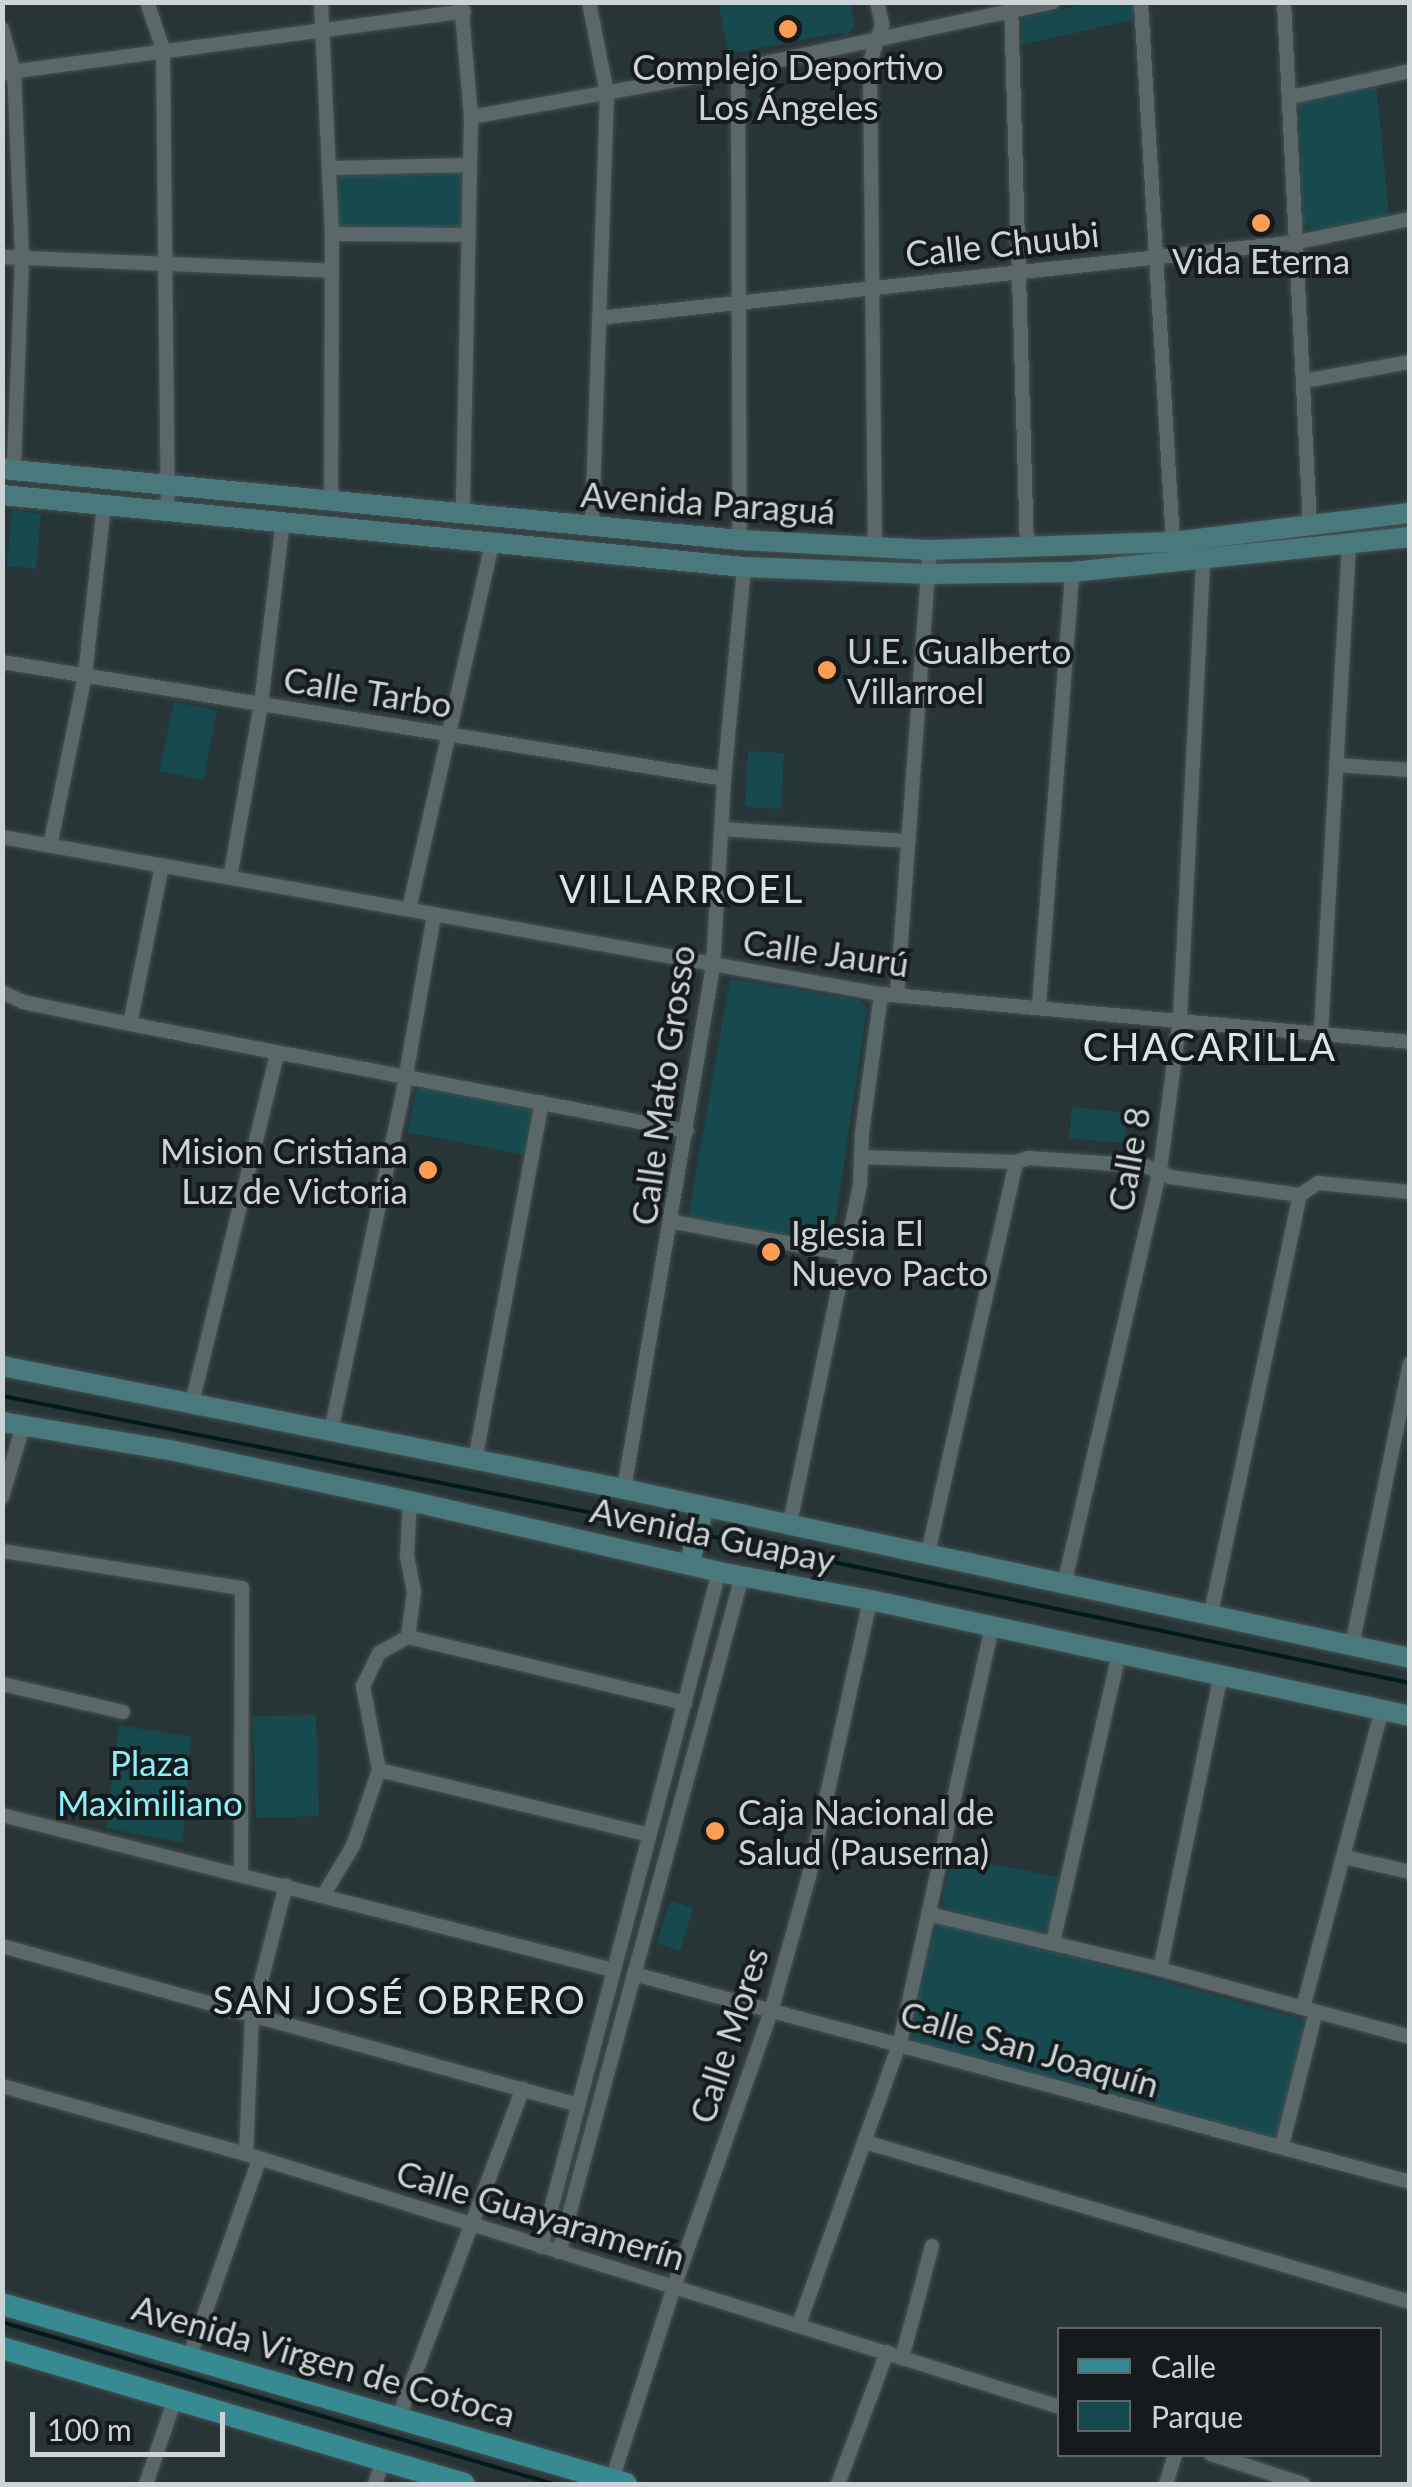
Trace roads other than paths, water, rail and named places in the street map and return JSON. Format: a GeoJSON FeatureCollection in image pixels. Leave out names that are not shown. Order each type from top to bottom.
{"type":"FeatureCollection","features":[{"type":"Feature","properties":{"kind":"main road","name":"Avenida Paraguá"},"geometry":{"type":"LineString","coordinates":[[8,470],[740,540],[930,550],[1173,542],[1410,513]]}},
{"type":"Feature","properties":{"kind":"main road","name":"Avenida Paraguá"},"geometry":{"type":"LineString","coordinates":[[2,494],[492,539],[744,567],[929,574],[1072,572],[1410,537]]}},
{"type":"Feature","properties":{"kind":"main road","name":"Avenida Guapay"},"geometry":{"type":"LineString","coordinates":[[2,1366],[624,1489],[703,1513],[790,1523],[1410,1658]]}},
{"type":"Feature","properties":{"kind":"main road","name":"Avenida Guapay"},"geometry":{"type":"LineString","coordinates":[[13,1424],[410,1500],[719,1572],[870,1600],[1410,1716]]}},
{"type":"Feature","properties":{"kind":"main road"},"geometry":{"type":"LineString","coordinates":[[689,1565],[703,1513]]}},
{"type":"Feature","properties":{"kind":"main road","name":"Avenida Virgen de Cotoca"},"geometry":{"type":"LineString","coordinates":[[2,2304],[189,2358],[317,2402],[398,2420],[619,2482]]}},
{"type":"Feature","properties":{"kind":"main road"},"geometry":{"type":"LineString","coordinates":[[2,2348],[308,2435],[463,2484]]}},
{"type":"Feature","properties":{"kind":"main road"},"geometry":{"type":"LineString","coordinates":[[308,2435],[317,2402]]}},
{"type":"Feature","properties":{"kind":"street"},"geometry":{"type":"LineString","coordinates":[[147,2],[163,49],[168,511]]}},
{"type":"Feature","properties":{"kind":"street"},"geometry":{"type":"LineString","coordinates":[[321,2],[332,234],[331,502]]}},
{"type":"Feature","properties":{"kind":"street"},"geometry":{"type":"LineString","coordinates":[[589,2],[608,94],[592,526]]}},
{"type":"Feature","properties":{"kind":"street"},"geometry":{"type":"LineString","coordinates":[[875,546],[876,288],[870,62],[882,24],[877,2]]}},
{"type":"Feature","properties":{"kind":"street"},"geometry":{"type":"LineString","coordinates":[[471,117],[738,69],[876,41],[1011,7],[1053,2]]}},
{"type":"Feature","properties":{"kind":"street"},"geometry":{"type":"LineString","coordinates":[[1140,2],[1173,542]]}},
{"type":"Feature","properties":{"kind":"street"},"geometry":{"type":"LineString","coordinates":[[1284,2],[1310,526]]}},
{"type":"Feature","properties":{"kind":"street"},"geometry":{"type":"LineString","coordinates":[[8,73],[462,7],[471,117],[464,515]]}},
{"type":"Feature","properties":{"kind":"street"},"geometry":{"type":"LineString","coordinates":[[1011,7],[1027,549]]}},
{"type":"Feature","properties":{"kind":"street"},"geometry":{"type":"LineString","coordinates":[[2,28],[22,258],[8,470]]}},
{"type":"Feature","properties":{"kind":"street"},"geometry":{"type":"LineString","coordinates":[[738,69],[740,540]]}},
{"type":"Feature","properties":{"kind":"street"},"geometry":{"type":"LineString","coordinates":[[1291,97],[1410,71]]}},
{"type":"Feature","properties":{"kind":"street"},"geometry":{"type":"LineString","coordinates":[[330,168],[470,165]]}},
{"type":"Feature","properties":{"kind":"street","name":"Calle Chuubi"},"geometry":{"type":"LineString","coordinates":[[599,318],[1298,242],[1410,219]]}},
{"type":"Feature","properties":{"kind":"street"},"geometry":{"type":"LineString","coordinates":[[332,234],[469,234]]}},
{"type":"Feature","properties":{"kind":"street"},"geometry":{"type":"LineString","coordinates":[[2,257],[332,271]]}},
{"type":"Feature","properties":{"kind":"street"},"geometry":{"type":"LineString","coordinates":[[1304,381],[1410,362]]}},
{"type":"Feature","properties":{"kind":"street"},"geometry":{"type":"LineString","coordinates":[[50,846],[85,675],[104,505]]}},
{"type":"Feature","properties":{"kind":"street"},"geometry":{"type":"LineString","coordinates":[[230,878],[261,704],[283,519]]}},
{"type":"Feature","properties":{"kind":"street"},"geometry":{"type":"LineString","coordinates":[[409,909],[492,539]]}},
{"type":"Feature","properties":{"kind":"street"},"geometry":{"type":"LineString","coordinates":[[1321,1031],[1349,546]]}},
{"type":"Feature","properties":{"kind":"street"},"geometry":{"type":"LineString","coordinates":[[790,1523],[846,1254],[889,994],[909,841],[930,550]]}},
{"type":"Feature","properties":{"kind":"street","name":"Calle 8"},"geometry":{"type":"LineString","coordinates":[[1066,1581],[1160,1170],[1180,1018],[1203,560]]}},
{"type":"Feature","properties":{"kind":"street","name":"Calle Mato Grosso"},"geometry":{"type":"LineString","coordinates":[[624,1489],[673,1222],[713,966],[724,779],[744,567]]}},
{"type":"Feature","properties":{"kind":"street"},"geometry":{"type":"LineString","coordinates":[[1038,1005],[1072,572]]}},
{"type":"Feature","properties":{"kind":"street","name":"Calle Tarbo"},"geometry":{"type":"LineString","coordinates":[[2,662],[724,779]]}},
{"type":"Feature","properties":{"kind":"street"},"geometry":{"type":"LineString","coordinates":[[1336,765],[1410,770]]}},
{"type":"Feature","properties":{"kind":"street"},"geometry":{"type":"LineString","coordinates":[[721,829],[909,841]]}},
{"type":"Feature","properties":{"kind":"street","name":"Calle Jaurú"},"geometry":{"type":"LineString","coordinates":[[2,837],[713,966],[889,994],[1410,1042]]}},
{"type":"Feature","properties":{"kind":"street"},"geometry":{"type":"LineString","coordinates":[[130,1024],[162,865]]}},
{"type":"Feature","properties":{"kind":"street"},"geometry":{"type":"LineString","coordinates":[[331,1430],[405,1079],[434,914]]}},
{"type":"Feature","properties":{"kind":"street"},"geometry":{"type":"LineString","coordinates":[[2,992],[24,1002],[130,1024],[686,1132]]}},
{"type":"Feature","properties":{"kind":"street"},"geometry":{"type":"LineString","coordinates":[[192,1402],[277,1054]]}},
{"type":"Feature","properties":{"kind":"street"},"geometry":{"type":"LineString","coordinates":[[475,1460],[542,1102]]}},
{"type":"Feature","properties":{"kind":"street"},"geometry":{"type":"LineString","coordinates":[[862,1157],[1016,1162],[1028,1158],[1160,1170],[1170,1177],[1300,1195],[1318,1183],[1410,1192]]}},
{"type":"Feature","properties":{"kind":"street"},"geometry":{"type":"LineString","coordinates":[[928,1553],[1016,1162]]}},
{"type":"Feature","properties":{"kind":"street"},"geometry":{"type":"LineString","coordinates":[[1211,1614],[1300,1195]]}},
{"type":"Feature","properties":{"kind":"street"},"geometry":{"type":"LineString","coordinates":[[673,1222],[846,1254]]}},
{"type":"Feature","properties":{"kind":"street"},"geometry":{"type":"LineString","coordinates":[[1352,1646],[1406,1400],[1410,1364]]}},
{"type":"Feature","properties":{"kind":"street"},"geometry":{"type":"LineString","coordinates":[[2,1497],[13,1424]]}},
{"type":"Feature","properties":{"kind":"street"},"geometry":{"type":"LineString","coordinates":[[408,1638],[414,1592],[407,1555],[410,1500]]}},
{"type":"Feature","properties":{"kind":"street"},"geometry":{"type":"LineString","coordinates":[[2,1552],[242,1588],[241,1875]]}},
{"type":"Feature","properties":{"kind":"street"},"geometry":{"type":"LineString","coordinates":[[540,2246],[719,1572]]}},
{"type":"Feature","properties":{"kind":"street"},"geometry":{"type":"LineString","coordinates":[[559,2252],[742,1576]]}},
{"type":"Feature","properties":{"kind":"street","name":"Calle Mores"},"geometry":{"type":"LineString","coordinates":[[619,2482],[674,2287],[772,2008],[809,1876],[870,1600]]}},
{"type":"Feature","properties":{"kind":"street"},"geometry":{"type":"LineString","coordinates":[[799,2324],[900,2042],[992,1626]]}},
{"type":"Feature","properties":{"kind":"street"},"geometry":{"type":"LineString","coordinates":[[324,1894],[353,1846],[379,1770],[363,1686],[365,1676],[379,1654],[408,1638],[685,1703]]}},
{"type":"Feature","properties":{"kind":"street"},"geometry":{"type":"LineString","coordinates":[[1054,1942],[1118,1653]]}},
{"type":"Feature","properties":{"kind":"street"},"geometry":{"type":"LineString","coordinates":[[1160,1970],[1221,1674]]}},
{"type":"Feature","properties":{"kind":"street"},"geometry":{"type":"LineString","coordinates":[[2,1684],[123,1712]]}},
{"type":"Feature","properties":{"kind":"street"},"geometry":{"type":"LineString","coordinates":[[1282,2145],[1309,2010],[1382,1710]]}},
{"type":"Feature","properties":{"kind":"street"},"geometry":{"type":"LineString","coordinates":[[667,1769],[686,1774]]}},
{"type":"Feature","properties":{"kind":"street"},"geometry":{"type":"LineString","coordinates":[[379,1770],[649,1836]]}},
{"type":"Feature","properties":{"kind":"street"},"geometry":{"type":"LineString","coordinates":[[2,1815],[613,1970]]}},
{"type":"Feature","properties":{"kind":"street"},"geometry":{"type":"LineString","coordinates":[[1344,1858],[1410,1872]]}},
{"type":"Feature","properties":{"kind":"street"},"geometry":{"type":"LineString","coordinates":[[189,2358],[252,2157],[252,2016],[286,1886]]}},
{"type":"Feature","properties":{"kind":"street"},"geometry":{"type":"LineString","coordinates":[[928,1914],[1054,1942],[1410,2037]]}},
{"type":"Feature","properties":{"kind":"street"},"geometry":{"type":"LineString","coordinates":[[2,1946],[578,2105]]}},
{"type":"Feature","properties":{"kind":"street","name":"Calle San Joaquín"},"geometry":{"type":"LineString","coordinates":[[634,1974],[900,2042],[1101,2101],[1282,2145],[1410,2182]]}},
{"type":"Feature","properties":{"kind":"street"},"geometry":{"type":"LineString","coordinates":[[602,2012],[622,2018]]}},
{"type":"Feature","properties":{"kind":"street","name":"Calle Guayaramerín"},"geometry":{"type":"LineString","coordinates":[[2,2086],[252,2157],[1057,2406]]}},
{"type":"Feature","properties":{"kind":"street"},"geometry":{"type":"LineString","coordinates":[[398,2420],[469,2223],[524,2088]]}},
{"type":"Feature","properties":{"kind":"street"},"geometry":{"type":"LineString","coordinates":[[865,2142],[1410,2302]]}},
{"type":"Feature","properties":{"kind":"street"},"geometry":{"type":"LineString","coordinates":[[902,2358],[932,2246]]}},
{"type":"Feature","properties":{"kind":"street"},"geometry":{"type":"LineString","coordinates":[[838,2484],[887,2352]]}},
{"type":"Feature","properties":{"kind":"street"},"geometry":{"type":"LineString","coordinates":[[146,2484],[175,2399]]}},
{"type":"Feature","properties":{"kind":"street"},"geometry":{"type":"LineString","coordinates":[[1166,2484],[1174,2457]]}},
{"type":"Feature","properties":{"kind":"street"},"geometry":{"type":"LineString","coordinates":[[1219,2457],[1303,2484]]}},
{"type":"Feature","properties":{"kind":"street"},"geometry":{"type":"LineString","coordinates":[[375,2484],[383,2461]]}},
{"type":"Feature","properties":{"kind":"waterway"},"geometry":{"type":"LineString","coordinates":[[2,1396],[689,1532]]}},
{"type":"Feature","properties":{"kind":"waterway"},"geometry":{"type":"LineString","coordinates":[[704,1535],[1410,1683]]}},
{"type":"Feature","properties":{"kind":"waterway"},"geometry":{"type":"LineString","coordinates":[[2,2322],[553,2484]]}},
{"type":"Feature","properties":{"kind":"place","name":"Complejo Deportivo Los Ángeles"},"geometry":{"type":"Point","coordinates":[788,29]}},
{"type":"Feature","properties":{"kind":"place","name":"Vida Eterna"},"geometry":{"type":"Point","coordinates":[1261,223]}},
{"type":"Feature","properties":{"kind":"place","name":"U.E. Gualberto Villarroel"},"geometry":{"type":"Point","coordinates":[827,670]}},
{"type":"Feature","properties":{"kind":"place","name":"Mision Cristiana Luz de Victoria"},"geometry":{"type":"Point","coordinates":[428,1170]}},
{"type":"Feature","properties":{"kind":"place","name":"Iglesia El Nuevo Pacto"},"geometry":{"type":"Point","coordinates":[771,1252]}},
{"type":"Feature","properties":{"kind":"place","name":"Caja Nacional de Salud (Pauserna)"},"geometry":{"type":"Point","coordinates":[715,1831]}},
{"type":"Feature","properties":{"kind":"district","name":"VILLARROEL"},"geometry":{"type":"Point","coordinates":[682,889]}},
{"type":"Feature","properties":{"kind":"district","name":"CHACARILLA"},"geometry":{"type":"Point","coordinates":[1210,1047]}},
{"type":"Feature","properties":{"kind":"district","name":"SAN JOSÉ OBRERO"},"geometry":{"type":"Point","coordinates":[400,2000]}},
{"type":"Feature","properties":{"kind":"park label","name":"Plaza Maximiliano"},"geometry":{"type":"Point","coordinates":[150,1782]}}]}
